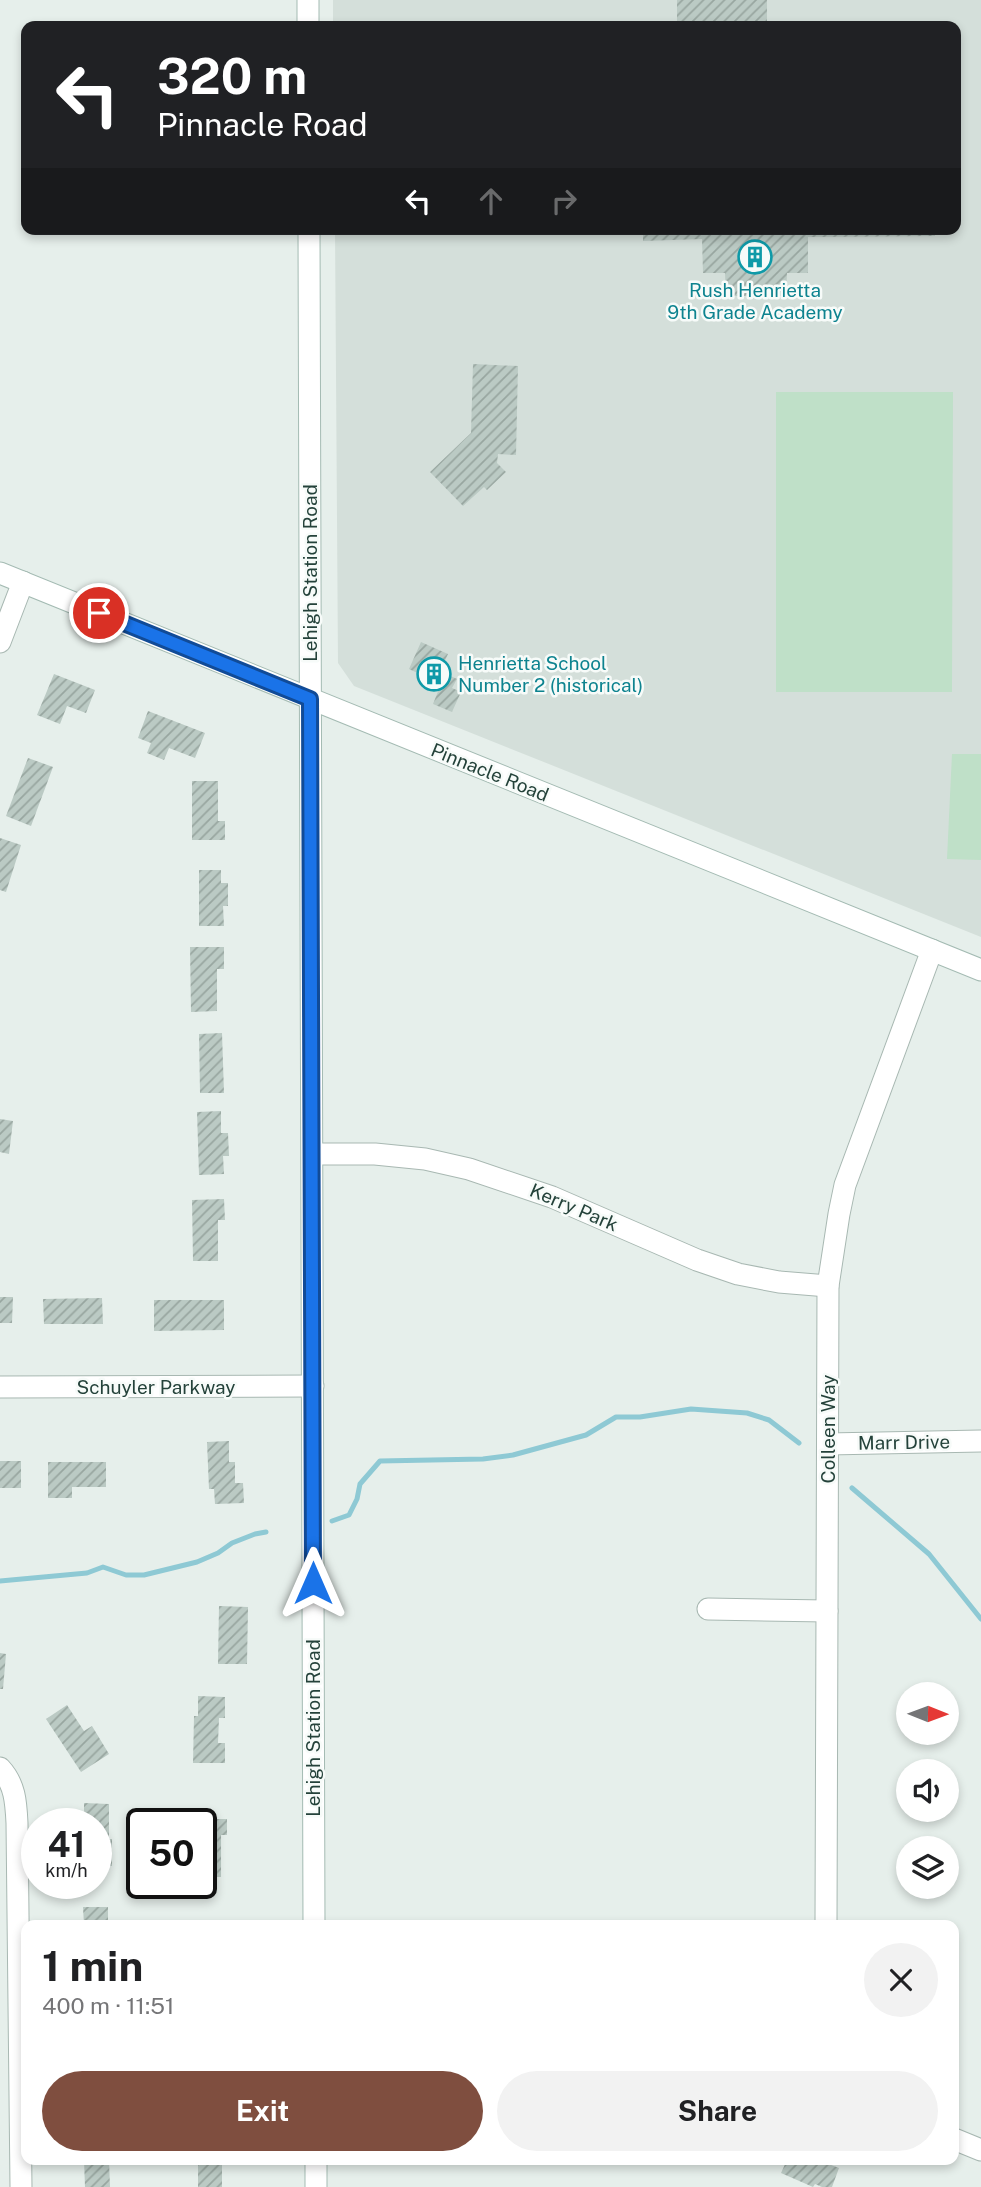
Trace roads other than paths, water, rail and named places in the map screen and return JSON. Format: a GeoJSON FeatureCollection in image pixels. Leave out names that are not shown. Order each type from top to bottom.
{"type":"FeatureCollection","features":[{"type":"Feature","properties":{"kind":"street"},"geometry":{"type":"LineString","coordinates":[[308,0],[309,21]]}},
{"type":"Feature","properties":{"kind":"street","name":"Lehigh Station Road"},"geometry":{"type":"LineString","coordinates":[[309,235],[314,1920]]}},
{"type":"Feature","properties":{"kind":"street","name":"Pinnacle Road"},"geometry":{"type":"LineString","coordinates":[[0,573],[981,970]]}},
{"type":"Feature","properties":{"kind":"street"},"geometry":{"type":"LineString","coordinates":[[0,642],[23,582]]}},
{"type":"Feature","properties":{"kind":"street","name":"Colleen Way"},"geometry":{"type":"LineString","coordinates":[[826,1920],[828,1286],[845,1185],[932,950]]}},
{"type":"Feature","properties":{"kind":"street","name":"Kerry Park"},"geometry":{"type":"LineString","coordinates":[[313,1154],[375,1154],[425,1159],[469,1169],[552,1197],[696,1260],[738,1274],[779,1282],[828,1286]]}},
{"type":"Feature","properties":{"kind":"street","name":"Schuyler Parkway"},"geometry":{"type":"LineString","coordinates":[[0,1387],[313,1386]]}},
{"type":"Feature","properties":{"kind":"street","name":"Marr Drive"},"geometry":{"type":"LineString","coordinates":[[828,1444],[981,1441]]}},
{"type":"Feature","properties":{"kind":"street"},"geometry":{"type":"LineString","coordinates":[[708,1609],[827,1611]]}},
{"type":"Feature","properties":{"kind":"street"},"geometry":{"type":"LineString","coordinates":[[0,1769],[11,1782],[16,1797],[21,2187]]}},
{"type":"Feature","properties":{"kind":"street"},"geometry":{"type":"LineString","coordinates":[[959,2141],[981,2150]]}},
{"type":"Feature","properties":{"kind":"street"},"geometry":{"type":"LineString","coordinates":[[316,2165],[316,2187]]}},
{"type":"Feature","properties":{"kind":"waterway"},"geometry":{"type":"LineString","coordinates":[[332,1521],[349,1515],[357,1499],[360,1484],[380,1461],[483,1459],[513,1455],[586,1435],[616,1417],[640,1417],[691,1409],[747,1413],[769,1420],[799,1443]]}},
{"type":"Feature","properties":{"kind":"waterway"},"geometry":{"type":"LineString","coordinates":[[852,1488],[929,1554],[981,1619]]}},
{"type":"Feature","properties":{"kind":"waterway"},"geometry":{"type":"LineString","coordinates":[[0,1581],[87,1573],[103,1567],[126,1575],[144,1575],[197,1562],[218,1553],[232,1543],[266,1532]]}},
{"type":"Feature","properties":{"kind":"place","name":"Rush Henrietta 9th Grade Academy"},"geometry":{"type":"Point","coordinates":[755,257]}},
{"type":"Feature","properties":{"kind":"place","name":"Henrietta School Number 2 (historical)"},"geometry":{"type":"Point","coordinates":[434,674]}}]}
